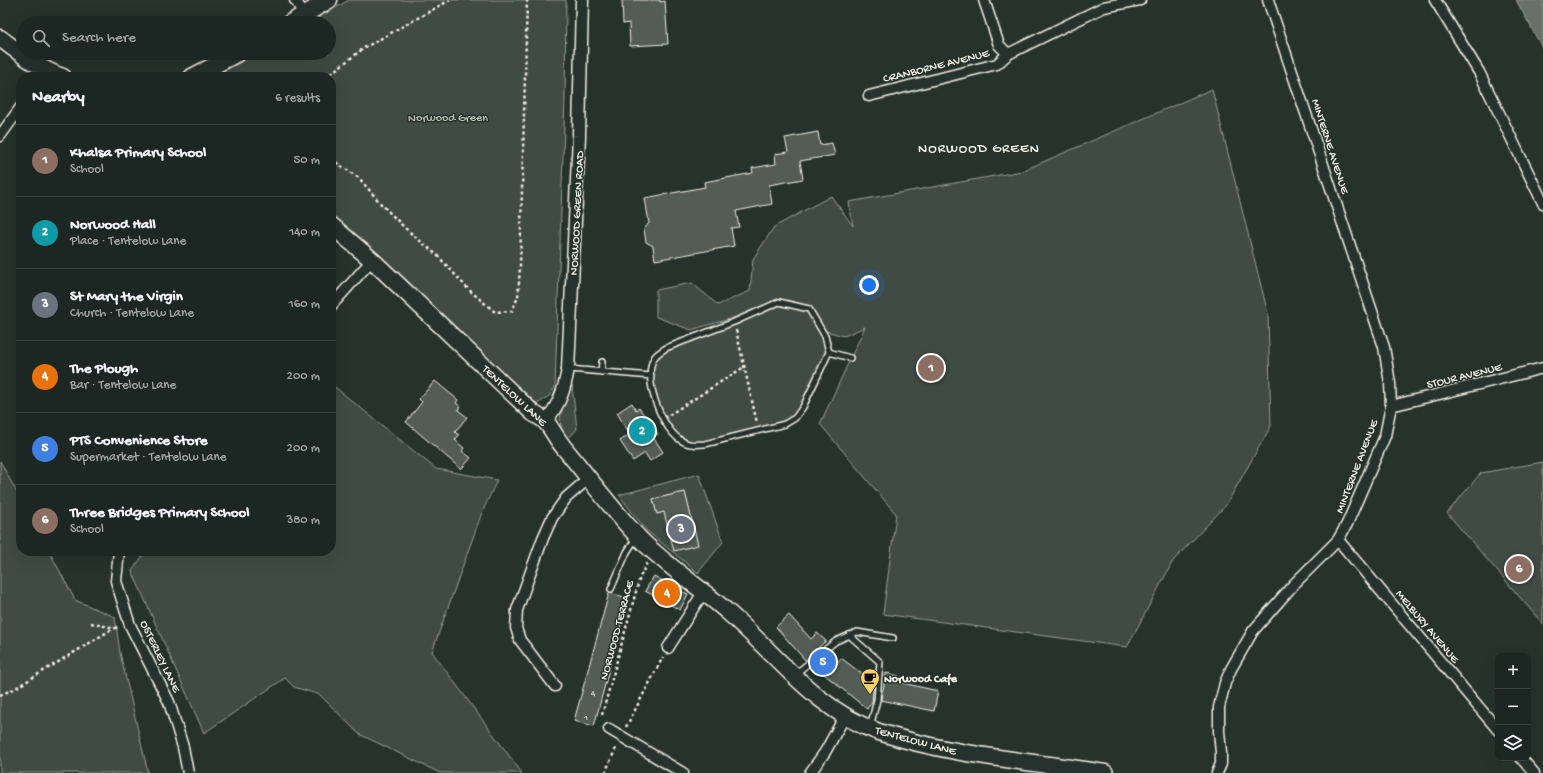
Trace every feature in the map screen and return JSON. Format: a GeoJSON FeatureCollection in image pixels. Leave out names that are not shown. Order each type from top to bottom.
{"type":"FeatureCollection","features":[{"type":"Feature","properties":{"kind":"main road"},"geometry":{"type":"LineString","coordinates":[[305,15],[330,0]]}},
{"type":"Feature","properties":{"kind":"main road"},"geometry":{"type":"LineString","coordinates":[[0,38],[16,50]]}},
{"type":"Feature","properties":{"kind":"main road"},"geometry":{"type":"LineString","coordinates":[[30,60],[44,72]]}},
{"type":"Feature","properties":{"kind":"main road"},"geometry":{"type":"LineString","coordinates":[[205,72],[226,60]]}},
{"type":"Feature","properties":{"kind":"main road","name":"TENTELOW LANE"},"geometry":{"type":"LineString","coordinates":[[336,229],[372,260],[533,413],[546,421],[560,443],[653,552],[704,591],[757,639],[793,676],[824,702],[845,716],[870,728],[929,745],[1055,769],[1105,773]]}},
{"type":"Feature","properties":{"kind":"street"},"geometry":{"type":"LineString","coordinates":[[296,0],[305,15]]}},
{"type":"Feature","properties":{"kind":"street","name":"NORWOOD GREEN ROAD"},"geometry":{"type":"LineString","coordinates":[[546,421],[555,410],[563,394],[568,369],[579,136],[582,0]]}},
{"type":"Feature","properties":{"kind":"street"},"geometry":{"type":"LineString","coordinates":[[984,0],[999,45],[1008,54]]}},
{"type":"Feature","properties":{"kind":"street","name":"CRANBORNE AVENUE"},"geometry":{"type":"LineString","coordinates":[[869,96],[997,64],[1008,54],[1104,7],[1140,0]]}},
{"type":"Feature","properties":{"kind":"street","name":"MINTERNE AVENUE"},"geometry":{"type":"LineString","coordinates":[[1217,773],[1221,764],[1219,707],[1225,683],[1231,670],[1253,631],[1294,584],[1338,540],[1347,524],[1385,436],[1391,406],[1390,383],[1384,347],[1268,0]]}},
{"type":"Feature","properties":{"kind":"street"},"geometry":{"type":"LineString","coordinates":[[1435,0],[1479,72],[1543,203]]}},
{"type":"Feature","properties":{"kind":"street"},"geometry":{"type":"LineString","coordinates":[[0,136],[16,114]]}},
{"type":"Feature","properties":{"kind":"street"},"geometry":{"type":"LineString","coordinates":[[336,300],[372,260]]}},
{"type":"Feature","properties":{"kind":"street","name":"STOUR AVENUE"},"geometry":{"type":"LineString","coordinates":[[1391,406],[1543,368]]}},
{"type":"Feature","properties":{"kind":"street"},"geometry":{"type":"LineString","coordinates":[[555,686],[520,640],[516,628],[517,610],[543,538],[552,518],[562,503],[589,478]]}},
{"type":"Feature","properties":{"kind":"street","name":"MELBURY AVENUE"},"geometry":{"type":"LineString","coordinates":[[1338,540],[1495,726]]}},
{"type":"Feature","properties":{"kind":"street","name":"OSTERLEY LANE"},"geometry":{"type":"LineString","coordinates":[[118,556],[116,581],[130,625],[169,702],[183,748],[188,773]]}},
{"type":"Feature","properties":{"kind":"street"},"geometry":{"type":"LineString","coordinates":[[668,648],[704,591]]}},
{"type":"Feature","properties":{"kind":"street"},"geometry":{"type":"LineString","coordinates":[[810,773],[825,752],[845,716]]}},
{"type":"Feature","properties":{"kind":"street"},"geometry":{"type":"LineString","coordinates":[[609,729],[683,773]]}},
{"type":"Feature","properties":{"kind":"street"},"geometry":{"type":"LineString","coordinates":[[1524,761],[1534,773]]}},
{"type":"Feature","properties":{"kind":"lane"},"geometry":{"type":"LineString","coordinates":[[779,302],[809,309],[825,336],[830,352],[804,407],[795,418],[785,424],[705,444],[694,445],[684,442],[674,435],[662,419],[657,408],[651,376],[651,366],[654,358],[659,352],[666,348],[734,322],[779,302]]}},
{"type":"Feature","properties":{"kind":"lane"},"geometry":{"type":"LineString","coordinates":[[830,352],[850,358]]}},
{"type":"Feature","properties":{"kind":"lane"},"geometry":{"type":"LineString","coordinates":[[601,372],[602,362]]}},
{"type":"Feature","properties":{"kind":"lane"},"geometry":{"type":"LineString","coordinates":[[568,369],[651,376]]}},
{"type":"Feature","properties":{"kind":"lane"},"geometry":{"type":"LineString","coordinates":[[611,589],[627,552],[638,536]]}},
{"type":"Feature","properties":{"kind":"lane"},"geometry":{"type":"LineString","coordinates":[[793,676],[836,641],[849,635],[857,632],[893,638]]}},
{"type":"Feature","properties":{"kind":"lane"},"geometry":{"type":"LineString","coordinates":[[849,635],[880,662],[877,700],[870,728]]}},
{"type":"Feature","properties":{"kind":"path"},"geometry":{"type":"LineString","coordinates":[[333,72],[364,48],[450,0]]}},
{"type":"Feature","properties":{"kind":"path"},"geometry":{"type":"LineString","coordinates":[[336,162],[359,178],[382,205],[405,228],[438,256],[470,290],[495,312],[512,311],[518,297],[520,266],[527,0]]}},
{"type":"Feature","properties":{"kind":"path"},"geometry":{"type":"LineString","coordinates":[[734,322],[759,430]]}},
{"type":"Feature","properties":{"kind":"path"},"geometry":{"type":"LineString","coordinates":[[662,419],[744,367]]}},
{"type":"Feature","properties":{"kind":"path","name":"NORWOOD TERRACE"},"geometry":{"type":"LineString","coordinates":[[602,715],[640,577],[653,552]]}},
{"type":"Feature","properties":{"kind":"path"},"geometry":{"type":"LineString","coordinates":[[91,623],[114,628]]}},
{"type":"Feature","properties":{"kind":"path"},"geometry":{"type":"LineString","coordinates":[[0,695],[14,689],[114,628],[130,625]]}},
{"type":"Feature","properties":{"kind":"path"},"geometry":{"type":"LineString","coordinates":[[605,773],[621,736],[668,648]]}},
{"type":"Feature","properties":{"kind":"green space","name":"Norwood Green"},"geometry":{"type":"Polygon","coordinates":[[[349,0],[566,0],[565,97],[555,387],[549,396],[539,403],[530,401],[456,327],[336,219],[336,72],[223,72],[244,60],[336,60],[336,16],[321,16],[349,0]]]}},
{"type":"Feature","properties":{"kind":"green space"},"geometry":{"type":"Polygon","coordinates":[[[1212,89],[1268,314],[1271,426],[1226,505],[1173,561],[1127,647],[883,614],[896,514],[820,424],[865,327],[844,336],[822,330],[829,352],[804,407],[785,424],[694,445],[674,435],[657,408],[651,366],[659,352],[760,310],[691,330],[656,317],[656,290],[692,283],[718,305],[750,291],[753,259],[774,227],[831,196],[853,226],[849,202],[1022,171],[1212,89]]]}},
{"type":"Feature","properties":{"kind":"green space"},"geometry":{"type":"Polygon","coordinates":[[[572,385],[577,429],[568,439],[563,432],[560,419],[563,406],[572,385]]]}},
{"type":"Feature","properties":{"kind":"green space"},"geometry":{"type":"Polygon","coordinates":[[[336,388],[436,469],[497,480],[481,515],[432,652],[522,773],[440,773],[359,734],[320,695],[294,687],[285,678],[204,733],[132,571],[142,556],[336,556],[336,388]]]}},
{"type":"Feature","properties":{"kind":"green space"},"geometry":{"type":"Polygon","coordinates":[[[0,461],[16,491],[16,556],[52,556],[75,600],[115,617],[120,653],[148,773],[0,773],[0,461]]]}},
{"type":"Feature","properties":{"kind":"green space"},"geometry":{"type":"Polygon","coordinates":[[[1543,462],[1543,624],[1447,513],[1481,473],[1543,462]]]}},
{"type":"Feature","properties":{"kind":"green space"},"geometry":{"type":"Polygon","coordinates":[[[699,474],[723,542],[698,573],[646,530],[619,495],[699,474]],[[685,492],[653,499],[657,514],[664,512],[698,545],[685,492]]]}},
{"type":"Feature","properties":{"kind":"shaded area"},"geometry":{"type":"Polygon","coordinates":[[[1516,0],[1543,0],[1543,49],[1516,0]]]}},
{"type":"Feature","properties":{"kind":"building"},"geometry":{"type":"Polygon","coordinates":[[[622,0],[665,1],[668,44],[630,46],[629,23],[623,24],[622,0]]]}},
{"type":"Feature","properties":{"kind":"building"},"geometry":{"type":"Polygon","coordinates":[[[818,132],[820,145],[832,143],[835,155],[800,161],[803,179],[769,185],[772,204],[736,211],[739,227],[731,228],[734,246],[655,260],[653,246],[646,242],[644,229],[649,223],[645,198],[705,187],[704,182],[753,173],[752,168],[776,164],[775,154],[788,152],[785,138],[818,132]]]}},
{"type":"Feature","properties":{"kind":"building"},"geometry":{"type":"Polygon","coordinates":[[[435,381],[458,400],[456,403],[460,406],[458,410],[467,417],[455,432],[459,435],[455,440],[464,448],[462,451],[471,458],[461,469],[406,422],[422,402],[419,399],[435,381]]]}},
{"type":"Feature","properties":{"kind":"building"},"geometry":{"type":"Polygon","coordinates":[[[632,403],[636,410],[639,408],[658,434],[653,437],[663,452],[650,461],[645,453],[633,461],[620,441],[630,434],[617,413],[632,403]]]}},
{"type":"Feature","properties":{"kind":"building"},"geometry":{"type":"Polygon","coordinates":[[[685,492],[698,545],[674,551],[664,512],[657,514],[653,499],[685,492]]]}},
{"type":"Feature","properties":{"kind":"building"},"geometry":{"type":"Polygon","coordinates":[[[654,576],[672,586],[674,583],[683,588],[681,591],[688,594],[680,610],[645,591],[654,576]]]}},
{"type":"Feature","properties":{"kind":"building"},"geometry":{"type":"Polygon","coordinates":[[[609,593],[628,598],[594,726],[574,721],[609,593]]]}},
{"type":"Feature","properties":{"kind":"building"},"geometry":{"type":"Polygon","coordinates":[[[789,615],[811,639],[817,633],[826,641],[819,647],[820,649],[805,660],[776,627],[789,615]]]}},
{"type":"Feature","properties":{"kind":"building"},"geometry":{"type":"Polygon","coordinates":[[[826,654],[837,663],[841,658],[874,683],[872,702],[867,709],[813,665],[826,654]]]}},
{"type":"Feature","properties":{"kind":"building"},"geometry":{"type":"Polygon","coordinates":[[[886,673],[899,676],[898,682],[938,691],[934,711],[881,700],[886,673]]]}},
{"type":"Feature","properties":{"kind":"place","name":"Khalsa Primary School"},"geometry":{"type":"Point","coordinates":[931,368]}},
{"type":"Feature","properties":{"kind":"place","name":"Norwood Hall"},"geometry":{"type":"Point","coordinates":[642,431]}},
{"type":"Feature","properties":{"kind":"place","name":"St Mary the Virgin"},"geometry":{"type":"Point","coordinates":[681,529]}},
{"type":"Feature","properties":{"kind":"place","name":"Three Bridges Primary School"},"geometry":{"type":"Point","coordinates":[1519,569]}},
{"type":"Feature","properties":{"kind":"place","name":"The Plough"},"geometry":{"type":"Point","coordinates":[667,593]}},
{"type":"Feature","properties":{"kind":"place","name":"PTS Convenience Store"},"geometry":{"type":"Point","coordinates":[823,662]}},
{"type":"Feature","properties":{"kind":"place","name":"Norwood Cafe"},"geometry":{"type":"Point","coordinates":[870,695]}},
{"type":"Feature","properties":{"kind":"district","name":"NORWOOD GREEN"},"geometry":{"type":"Point","coordinates":[979,147]}}]}
